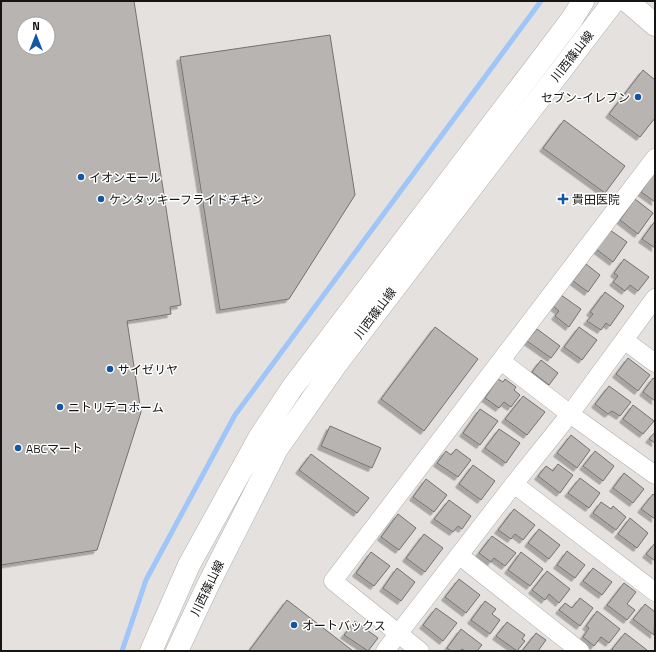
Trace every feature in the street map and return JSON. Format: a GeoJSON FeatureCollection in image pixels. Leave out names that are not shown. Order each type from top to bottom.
{"type":"FeatureCollection","features":[{"type":"Feature","properties":{"kind":"main road","name":"川西篠山線"},"geometry":{"type":"LineString","coordinates":[[151,651],[189,565],[259,438],[292,388],[572,19],[583,1]]}},
{"type":"Feature","properties":{"kind":"main road","name":"川西篠山線"},"geometry":{"type":"LineString","coordinates":[[177,651],[208,585],[277,449],[338,362],[614,1]]}},
{"type":"Feature","properties":{"kind":"main road"},"geometry":{"type":"LineString","coordinates":[[627,1],[655,25]]}},
{"type":"Feature","properties":{"kind":"street"},"geometry":{"type":"LineString","coordinates":[[420,651],[333,581],[655,158]]}},
{"type":"Feature","properties":{"kind":"street"},"geometry":{"type":"LineString","coordinates":[[385,651],[570,414],[655,298]]}},
{"type":"Feature","properties":{"kind":"street"},"geometry":{"type":"LineString","coordinates":[[624,340],[655,363]]}},
{"type":"Feature","properties":{"kind":"street"},"geometry":{"type":"LineString","coordinates":[[501,361],[570,414],[655,475]]}},
{"type":"Feature","properties":{"kind":"street"},"geometry":{"type":"LineString","coordinates":[[514,484],[655,592]]}},
{"type":"Feature","properties":{"kind":"street"},"geometry":{"type":"LineString","coordinates":[[460,556],[580,651]]}},
{"type":"Feature","properties":{"kind":"building","name":"イオンモール"},"geometry":{"type":"Polygon","coordinates":[[[1,1],[134,1],[181,305],[170,307],[171,314],[127,321],[141,412],[97,550],[1,565],[1,1]]]}},
{"type":"Feature","properties":{"kind":"building"},"geometry":{"type":"Polygon","coordinates":[[[330,35],[355,195],[289,299],[220,310],[180,57],[330,35]]]}},
{"type":"Feature","properties":{"kind":"building","name":"セブン-イレブン"},"geometry":{"type":"Polygon","coordinates":[[[643,70],[655,80],[655,118],[640,137],[609,114],[643,70]]]}},
{"type":"Feature","properties":{"kind":"building"},"geometry":{"type":"Polygon","coordinates":[[[564,120],[625,166],[605,193],[543,148],[564,120]]]}},
{"type":"Feature","properties":{"kind":"building"},"geometry":{"type":"Polygon","coordinates":[[[655,172],[655,202],[641,192],[655,172]]]}},
{"type":"Feature","properties":{"kind":"building"},"geometry":{"type":"Polygon","coordinates":[[[635,199],[653,213],[638,234],[620,220],[635,199]]]}},
{"type":"Feature","properties":{"kind":"building"},"geometry":{"type":"Polygon","coordinates":[[[655,221],[655,248],[642,239],[655,221]]]}},
{"type":"Feature","properties":{"kind":"building"},"geometry":{"type":"Polygon","coordinates":[[[610,230],[627,242],[613,262],[596,249],[610,230]]]}},
{"type":"Feature","properties":{"kind":"building"},"geometry":{"type":"Polygon","coordinates":[[[624,259],[649,277],[638,291],[630,285],[625,291],[613,282],[618,276],[614,273],[624,259]]]}},
{"type":"Feature","properties":{"kind":"building"},"geometry":{"type":"Polygon","coordinates":[[[586,264],[600,275],[588,292],[573,281],[586,264]]]}},
{"type":"Feature","properties":{"kind":"building"},"geometry":{"type":"Polygon","coordinates":[[[605,292],[624,306],[610,326],[606,323],[601,330],[587,321],[593,314],[590,312],[605,292]]]}},
{"type":"Feature","properties":{"kind":"building"},"geometry":{"type":"Polygon","coordinates":[[[561,295],[581,309],[569,327],[555,316],[559,311],[553,306],[561,295]]]}},
{"type":"Feature","properties":{"kind":"building"},"geometry":{"type":"Polygon","coordinates":[[[435,327],[478,359],[424,431],[381,399],[435,327]]]}},
{"type":"Feature","properties":{"kind":"building"},"geometry":{"type":"Polygon","coordinates":[[[579,327],[597,340],[582,360],[564,347],[579,327]]]}},
{"type":"Feature","properties":{"kind":"building"},"geometry":{"type":"Polygon","coordinates":[[[537,329],[560,346],[551,358],[527,341],[537,329]]]}},
{"type":"Feature","properties":{"kind":"building"},"geometry":{"type":"Polygon","coordinates":[[[628,358],[650,375],[638,391],[616,374],[628,358]]]}},
{"type":"Feature","properties":{"kind":"building"},"geometry":{"type":"Polygon","coordinates":[[[541,360],[558,373],[549,385],[532,372],[541,360]]]}},
{"type":"Feature","properties":{"kind":"building"},"geometry":{"type":"Polygon","coordinates":[[[653,378],[655,380],[655,401],[643,392],[653,378]]]}},
{"type":"Feature","properties":{"kind":"building"},"geometry":{"type":"Polygon","coordinates":[[[498,379],[503,382],[505,379],[516,387],[514,390],[520,395],[511,407],[504,402],[499,408],[485,398],[498,379]]]}},
{"type":"Feature","properties":{"kind":"building"},"geometry":{"type":"Polygon","coordinates":[[[609,386],[631,402],[620,416],[612,411],[608,414],[595,404],[609,386]]]}},
{"type":"Feature","properties":{"kind":"building"},"geometry":{"type":"Polygon","coordinates":[[[523,396],[545,412],[527,435],[505,419],[523,396]]]}},
{"type":"Feature","properties":{"kind":"building"},"geometry":{"type":"Polygon","coordinates":[[[633,405],[654,421],[643,434],[623,419],[633,405]]]}},
{"type":"Feature","properties":{"kind":"building"},"geometry":{"type":"Polygon","coordinates":[[[480,409],[498,421],[480,445],[463,433],[480,409]]]}},
{"type":"Feature","properties":{"kind":"building"},"geometry":{"type":"Polygon","coordinates":[[[330,426],[381,448],[372,468],[321,446],[330,426]]]}},
{"type":"Feature","properties":{"kind":"building"},"geometry":{"type":"Polygon","coordinates":[[[499,429],[520,443],[506,463],[485,448],[499,429]]]}},
{"type":"Feature","properties":{"kind":"building"},"geometry":{"type":"Polygon","coordinates":[[[655,432],[655,443],[649,439],[655,432]]]}},
{"type":"Feature","properties":{"kind":"building"},"geometry":{"type":"Polygon","coordinates":[[[571,435],[590,450],[577,468],[557,453],[571,435]]]}},
{"type":"Feature","properties":{"kind":"building"},"geometry":{"type":"Polygon","coordinates":[[[456,449],[471,460],[458,477],[437,463],[446,451],[451,455],[456,449]]]}},
{"type":"Feature","properties":{"kind":"building"},"geometry":{"type":"Polygon","coordinates":[[[595,451],[614,466],[603,481],[583,466],[595,451]]]}},
{"type":"Feature","properties":{"kind":"building"},"geometry":{"type":"Polygon","coordinates":[[[311,454],[369,498],[357,513],[299,470],[311,454]]]}},
{"type":"Feature","properties":{"kind":"building"},"geometry":{"type":"Polygon","coordinates":[[[558,464],[573,475],[560,493],[538,476],[546,466],[553,471],[558,464]]]}},
{"type":"Feature","properties":{"kind":"building"},"geometry":{"type":"Polygon","coordinates":[[[473,465],[495,481],[481,500],[459,484],[473,465]]]}},
{"type":"Feature","properties":{"kind":"building"},"geometry":{"type":"Polygon","coordinates":[[[624,473],[644,489],[633,503],[613,488],[624,473]]]}},
{"type":"Feature","properties":{"kind":"building"},"geometry":{"type":"Polygon","coordinates":[[[580,478],[600,493],[589,508],[568,493],[580,478]]]}},
{"type":"Feature","properties":{"kind":"building"},"geometry":{"type":"Polygon","coordinates":[[[426,479],[447,495],[434,512],[413,497],[426,479]]]}},
{"type":"Feature","properties":{"kind":"building"},"geometry":{"type":"Polygon","coordinates":[[[653,494],[655,496],[655,519],[641,509],[653,494]]]}},
{"type":"Feature","properties":{"kind":"building"},"geometry":{"type":"Polygon","coordinates":[[[449,500],[471,516],[462,529],[458,526],[453,532],[434,519],[449,500]]]}},
{"type":"Feature","properties":{"kind":"building"},"geometry":{"type":"Polygon","coordinates":[[[601,502],[611,509],[613,506],[626,517],[616,530],[593,513],[601,502]]]}},
{"type":"Feature","properties":{"kind":"building"},"geometry":{"type":"Polygon","coordinates":[[[514,509],[535,525],[523,540],[515,534],[511,539],[498,530],[514,509]]]}},
{"type":"Feature","properties":{"kind":"building"},"geometry":{"type":"Polygon","coordinates":[[[398,514],[416,528],[399,550],[381,537],[398,514]]]}},
{"type":"Feature","properties":{"kind":"building"},"geometry":{"type":"Polygon","coordinates":[[[630,518],[648,533],[637,548],[618,534],[630,518]]]}},
{"type":"Feature","properties":{"kind":"building"},"geometry":{"type":"Polygon","coordinates":[[[539,529],[560,545],[549,559],[528,543],[539,529]]]}},
{"type":"Feature","properties":{"kind":"building"},"geometry":{"type":"Polygon","coordinates":[[[424,534],[443,548],[425,572],[406,558],[424,534]]]}},
{"type":"Feature","properties":{"kind":"building"},"geometry":{"type":"Polygon","coordinates":[[[492,536],[516,553],[505,566],[494,558],[491,562],[479,553],[492,536]]]}},
{"type":"Feature","properties":{"kind":"building"},"geometry":{"type":"Polygon","coordinates":[[[655,543],[655,561],[646,554],[655,543]]]}},
{"type":"Feature","properties":{"kind":"building"},"geometry":{"type":"Polygon","coordinates":[[[567,551],[585,565],[575,578],[557,565],[567,551]]]}},
{"type":"Feature","properties":{"kind":"building"},"geometry":{"type":"Polygon","coordinates":[[[371,552],[390,566],[374,586],[356,573],[371,552]]]}},
{"type":"Feature","properties":{"kind":"building"},"geometry":{"type":"Polygon","coordinates":[[[521,552],[543,569],[530,586],[508,570],[521,552]]]}},
{"type":"Feature","properties":{"kind":"building"},"geometry":{"type":"Polygon","coordinates":[[[397,568],[415,582],[401,601],[383,588],[397,568]]]}},
{"type":"Feature","properties":{"kind":"building"},"geometry":{"type":"Polygon","coordinates":[[[593,568],[612,582],[602,595],[583,581],[593,568]]]}},
{"type":"Feature","properties":{"kind":"building"},"geometry":{"type":"Polygon","coordinates":[[[547,571],[570,589],[559,603],[549,594],[545,600],[532,590],[547,571]]]}},
{"type":"Feature","properties":{"kind":"building"},"geometry":{"type":"Polygon","coordinates":[[[459,579],[480,595],[466,613],[445,597],[459,579]]]}},
{"type":"Feature","properties":{"kind":"building"},"geometry":{"type":"Polygon","coordinates":[[[624,583],[636,592],[627,604],[635,610],[627,620],[607,605],[624,583]]]}},
{"type":"Feature","properties":{"kind":"building"},"geometry":{"type":"Polygon","coordinates":[[[580,598],[593,608],[580,626],[559,610],[565,603],[572,608],[580,598]]]}},
{"type":"Feature","properties":{"kind":"building","name":"オートバックス"},"geometry":{"type":"Polygon","coordinates":[[[287,600],[353,651],[249,651],[287,600]]]}},
{"type":"Feature","properties":{"kind":"building"},"geometry":{"type":"Polygon","coordinates":[[[485,601],[496,609],[492,614],[500,620],[490,634],[471,620],[485,601]]]}},
{"type":"Feature","properties":{"kind":"building"},"geometry":{"type":"Polygon","coordinates":[[[645,604],[655,612],[654,635],[633,619],[645,604]]]}},
{"type":"Feature","properties":{"kind":"building"},"geometry":{"type":"Polygon","coordinates":[[[436,608],[457,623],[443,641],[423,625],[436,608]]]}},
{"type":"Feature","properties":{"kind":"building"},"geometry":{"type":"Polygon","coordinates":[[[597,611],[620,629],[609,643],[601,637],[594,646],[583,637],[589,628],[586,626],[597,611]]]}},
{"type":"Feature","properties":{"kind":"building"},"geometry":{"type":"Polygon","coordinates":[[[355,621],[378,638],[368,651],[344,635],[355,621]]]}},
{"type":"Feature","properties":{"kind":"building"},"geometry":{"type":"Polygon","coordinates":[[[507,622],[525,635],[522,639],[525,641],[517,651],[496,636],[507,622]]]}},
{"type":"Feature","properties":{"kind":"building"},"geometry":{"type":"Polygon","coordinates":[[[461,629],[482,645],[477,651],[465,651],[462,649],[460,651],[451,651],[447,648],[461,629]]]}},
{"type":"Feature","properties":{"kind":"building"},"geometry":{"type":"Polygon","coordinates":[[[536,633],[546,640],[538,651],[522,651],[536,633]]]}},
{"type":"Feature","properties":{"kind":"building"},"geometry":{"type":"Polygon","coordinates":[[[625,633],[647,650],[614,651],[612,649],[625,633]]]}},
{"type":"Feature","properties":{"kind":"waterway"},"geometry":{"type":"LineString","coordinates":[[122,651],[146,580],[235,415],[541,1]]}},
{"type":"Feature","properties":{"kind":"place","name":"セブン-イレブン"},"geometry":{"type":"Point","coordinates":[638,97]}},
{"type":"Feature","properties":{"kind":"place","name":"イオンモール"},"geometry":{"type":"Point","coordinates":[81,177]}},
{"type":"Feature","properties":{"kind":"place","name":"ケンタッキーフライドチキン"},"geometry":{"type":"Point","coordinates":[101,199]}},
{"type":"Feature","properties":{"kind":"place","name":"貴田医院"},"geometry":{"type":"Point","coordinates":[563,199]}},
{"type":"Feature","properties":{"kind":"place","name":"サイゼリヤ"},"geometry":{"type":"Point","coordinates":[110,369]}},
{"type":"Feature","properties":{"kind":"place","name":"ニトリデコホーム"},"geometry":{"type":"Point","coordinates":[60,407]}},
{"type":"Feature","properties":{"kind":"place","name":"ABCマート"},"geometry":{"type":"Point","coordinates":[18,448]}},
{"type":"Feature","properties":{"kind":"place","name":"オートバックス"},"geometry":{"type":"Point","coordinates":[294,625]}}]}
